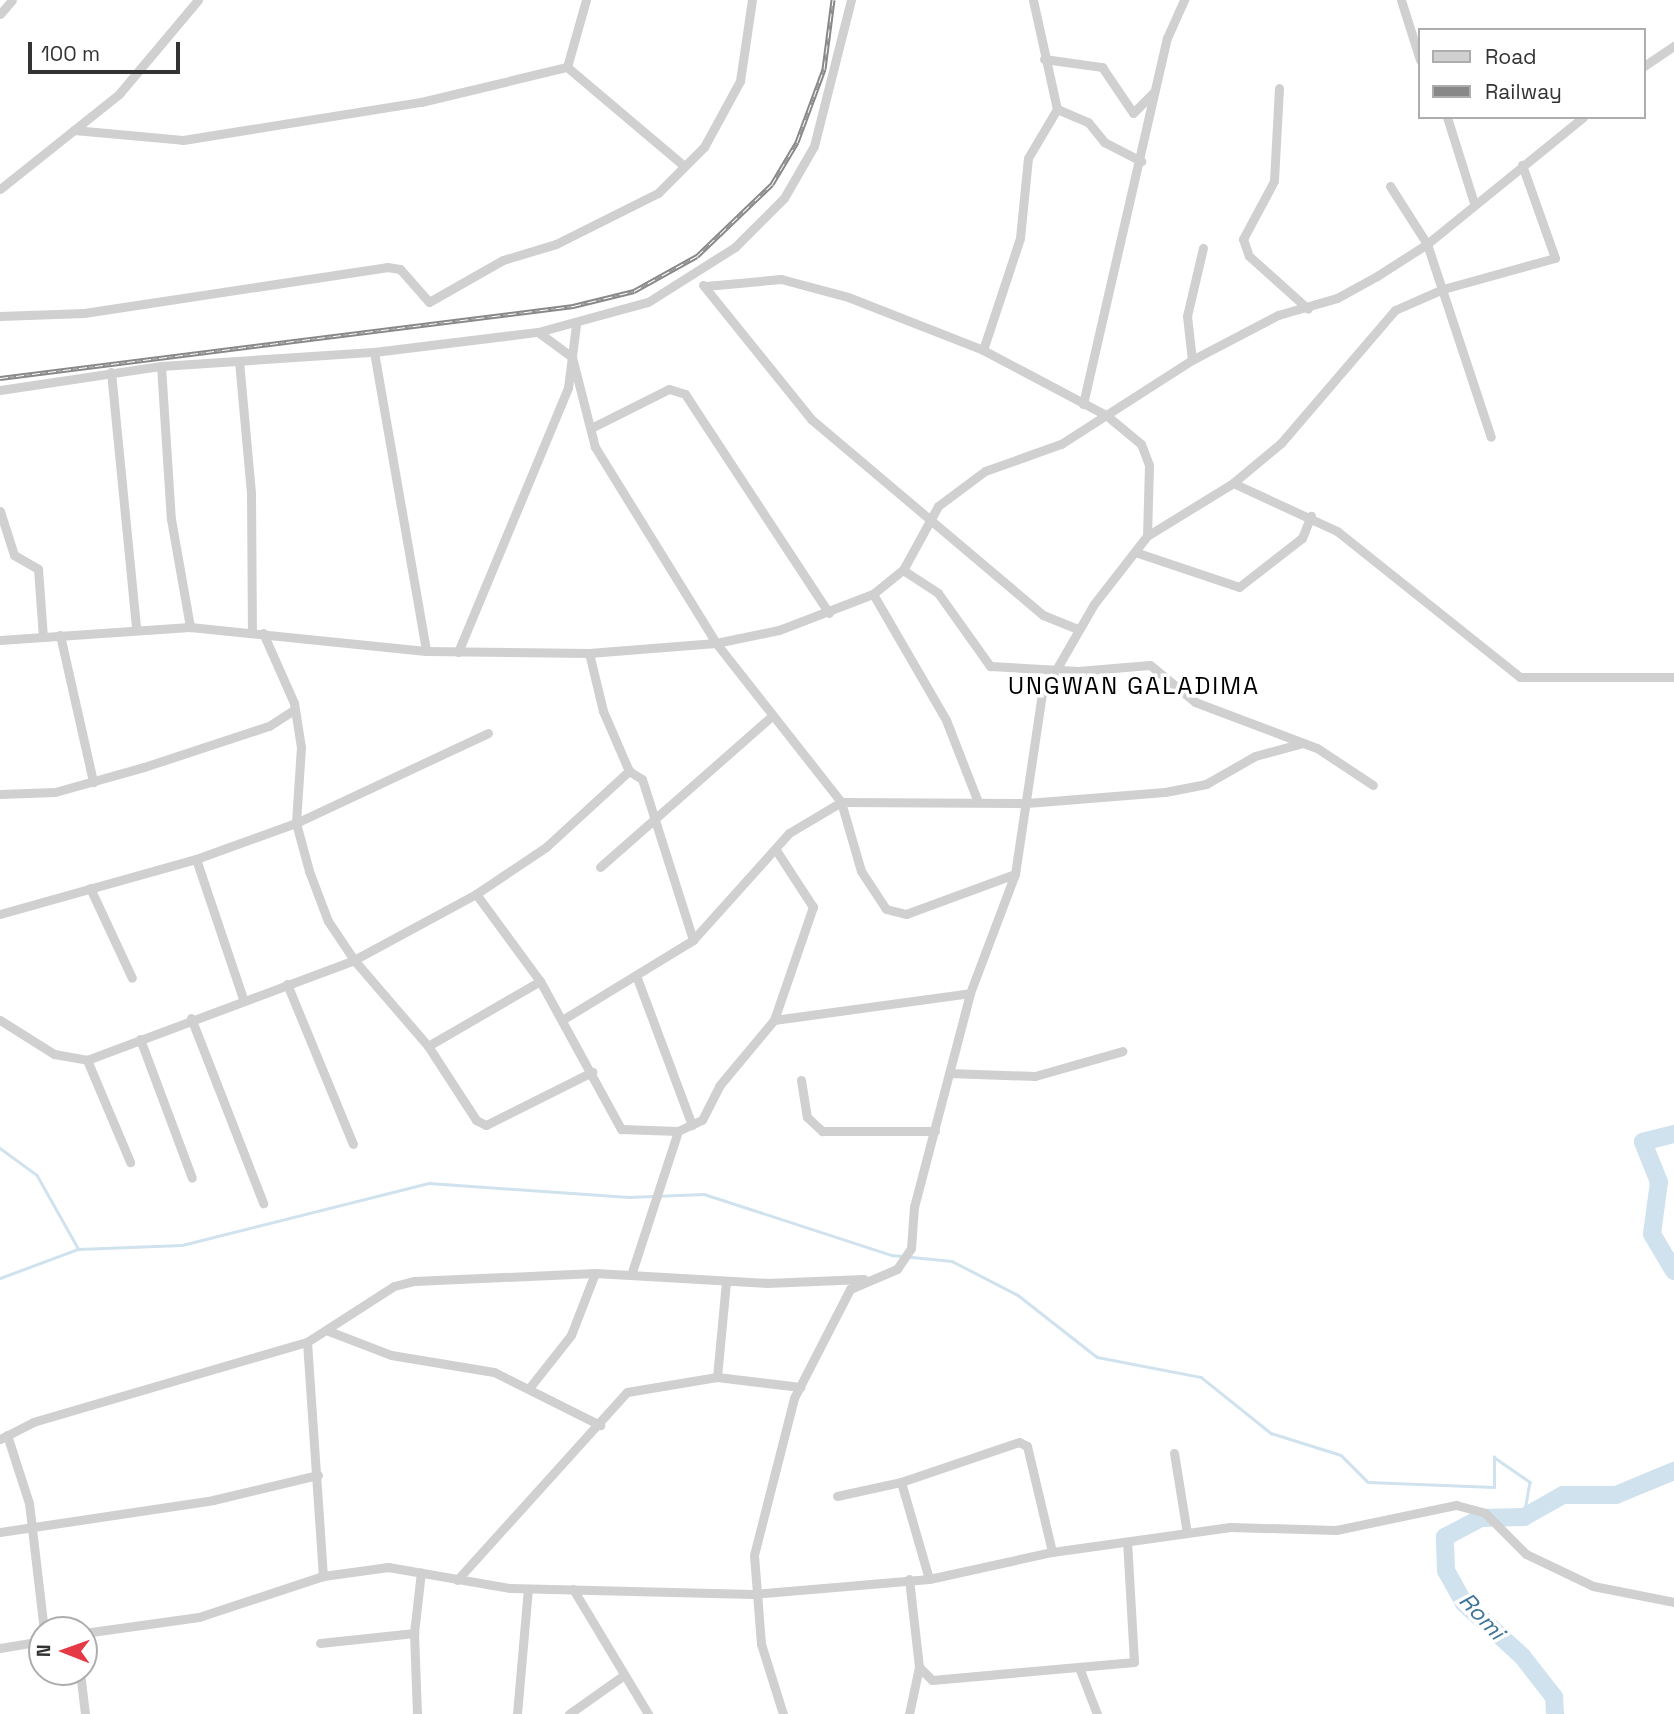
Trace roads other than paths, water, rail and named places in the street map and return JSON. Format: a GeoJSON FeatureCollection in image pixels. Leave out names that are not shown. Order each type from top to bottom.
{"type":"FeatureCollection","features":[{"type":"Feature","properties":{"kind":"street"},"geometry":{"type":"LineString","coordinates":[[0,14],[12,0]]}},
{"type":"Feature","properties":{"kind":"street"},"geometry":{"type":"LineString","coordinates":[[0,189],[119,94],[198,0]]}},
{"type":"Feature","properties":{"kind":"street"},"geometry":{"type":"LineString","coordinates":[[567,67],[586,0]]}},
{"type":"Feature","properties":{"kind":"street"},"geometry":{"type":"LineString","coordinates":[[0,316],[84,313],[387,267],[400,269],[429,302],[503,260],[618,216],[658,193],[704,147],[740,81],[752,0]]}},
{"type":"Feature","properties":{"kind":"street"},"geometry":{"type":"LineString","coordinates":[[0,390],[161,366],[374,352],[538,332],[576,325],[648,302],[691,280],[784,198],[814,146],[851,0]]}},
{"type":"Feature","properties":{"kind":"street"},"geometry":{"type":"LineString","coordinates":[[983,350],[1020,237],[1028,158],[1057,108],[1033,0]]}},
{"type":"Feature","properties":{"kind":"street"},"geometry":{"type":"LineString","coordinates":[[1083,404],[1141,161],[1167,38],[1184,0]]}},
{"type":"Feature","properties":{"kind":"street"},"geometry":{"type":"LineString","coordinates":[[1401,0],[1418,54]]}},
{"type":"Feature","properties":{"kind":"street"},"geometry":{"type":"LineString","coordinates":[[1646,65],[1674,46]]}},
{"type":"Feature","properties":{"kind":"street"},"geometry":{"type":"LineString","coordinates":[[1044,59],[1102,67],[1133,113],[1156,90]]}},
{"type":"Feature","properties":{"kind":"street"},"geometry":{"type":"LineString","coordinates":[[74,130],[183,140],[421,102],[567,67]]}},
{"type":"Feature","properties":{"kind":"street"},"geometry":{"type":"LineString","coordinates":[[567,67],[684,166]]}},
{"type":"Feature","properties":{"kind":"street"},"geometry":{"type":"LineString","coordinates":[[1279,88],[1276,172],[1243,239],[1250,256],[1308,309]]}},
{"type":"Feature","properties":{"kind":"street"},"geometry":{"type":"LineString","coordinates":[[1057,108],[1088,122],[1104,142],[1141,161]]}},
{"type":"Feature","properties":{"kind":"street"},"geometry":{"type":"LineString","coordinates":[[1448,119],[1473,200]]}},
{"type":"Feature","properties":{"kind":"street"},"geometry":{"type":"LineString","coordinates":[[0,640],[136,628],[190,627],[426,651],[589,653],[716,643],[829,613],[873,594],[903,570],[929,519],[953,492],[985,471],[1061,444],[1192,360],[1278,315],[1308,309],[1427,244],[1473,200],[1580,119]]}},
{"type":"Feature","properties":{"kind":"street"},"geometry":{"type":"LineString","coordinates":[[783,1714],[761,1644],[754,1594],[765,1493],[800,1387],[850,1289],[897,1269],[911,1248],[914,1207],[970,993],[1015,874],[1051,670],[1147,536],[1233,483],[1281,443],[1395,310],[1443,289],[1555,258],[1522,165]]}},
{"type":"Feature","properties":{"kind":"street"},"geometry":{"type":"LineString","coordinates":[[1390,186],[1427,244],[1491,437]]}},
{"type":"Feature","properties":{"kind":"street"},"geometry":{"type":"LineString","coordinates":[[1192,360],[1187,316],[1203,248]]}},
{"type":"Feature","properties":{"kind":"street"},"geometry":{"type":"LineString","coordinates":[[691,280],[706,286],[780,279],[892,311],[983,350],[1106,415],[1141,444],[1149,465],[1147,536]]}},
{"type":"Feature","properties":{"kind":"street"},"geometry":{"type":"LineString","coordinates":[[706,286],[811,419],[1044,615],[1078,629]]}},
{"type":"Feature","properties":{"kind":"street"},"geometry":{"type":"LineString","coordinates":[[458,652],[568,388],[576,325]]}},
{"type":"Feature","properties":{"kind":"street"},"geometry":{"type":"LineString","coordinates":[[538,332],[572,357],[602,460],[716,643],[841,802],[861,871],[897,915],[1015,874]]}},
{"type":"Feature","properties":{"kind":"street"},"geometry":{"type":"LineString","coordinates":[[374,352],[426,651]]}},
{"type":"Feature","properties":{"kind":"street"},"geometry":{"type":"LineString","coordinates":[[239,361],[251,494],[252,632]]}},
{"type":"Feature","properties":{"kind":"street"},"geometry":{"type":"LineString","coordinates":[[161,366],[171,519],[190,627]]}},
{"type":"Feature","properties":{"kind":"street"},"geometry":{"type":"LineString","coordinates":[[111,372],[136,628]]}},
{"type":"Feature","properties":{"kind":"street"},"geometry":{"type":"LineString","coordinates":[[591,428],[669,389],[685,394],[829,613]]}},
{"type":"Feature","properties":{"kind":"street"},"geometry":{"type":"LineString","coordinates":[[1233,483],[1311,516],[1520,677],[1674,677]]}},
{"type":"Feature","properties":{"kind":"street"},"geometry":{"type":"LineString","coordinates":[[0,511],[14,555],[37,569],[43,637]]}},
{"type":"Feature","properties":{"kind":"street"},"geometry":{"type":"LineString","coordinates":[[1135,552],[1239,587],[1289,551],[1311,516]]}},
{"type":"Feature","properties":{"kind":"street"},"geometry":{"type":"LineString","coordinates":[[903,570],[938,593],[990,666],[1051,670],[1150,665],[1195,702],[1303,743],[1373,785]]}},
{"type":"Feature","properties":{"kind":"street"},"geometry":{"type":"LineString","coordinates":[[873,594],[946,720],[978,802]]}},
{"type":"Feature","properties":{"kind":"street"},"geometry":{"type":"LineString","coordinates":[[263,633],[295,709],[302,747],[296,823],[328,921],[354,960],[428,1046],[476,1119],[486,1125],[592,1072]]}},
{"type":"Feature","properties":{"kind":"street"},"geometry":{"type":"LineString","coordinates":[[60,635],[93,782]]}},
{"type":"Feature","properties":{"kind":"street"},"geometry":{"type":"LineString","coordinates":[[589,653],[603,711],[629,771],[642,779],[658,822],[693,940]]}},
{"type":"Feature","properties":{"kind":"street"},"geometry":{"type":"LineString","coordinates":[[0,794],[55,792],[93,782],[269,726],[295,709]]}},
{"type":"Feature","properties":{"kind":"street"},"geometry":{"type":"LineString","coordinates":[[600,867],[658,822],[772,716]]}},
{"type":"Feature","properties":{"kind":"street"},"geometry":{"type":"LineString","coordinates":[[0,914],[196,859],[296,823],[440,761],[488,733]]}},
{"type":"Feature","properties":{"kind":"street"},"geometry":{"type":"LineString","coordinates":[[562,1020],[637,978],[693,940],[776,850],[812,816],[841,802],[1027,803],[1206,784],[1255,756],[1303,743]]}},
{"type":"Feature","properties":{"kind":"street"},"geometry":{"type":"LineString","coordinates":[[0,1020],[54,1054],[87,1060],[191,1017],[354,960],[476,894],[546,846],[629,771]]}},
{"type":"Feature","properties":{"kind":"street"},"geometry":{"type":"LineString","coordinates":[[476,894],[540,981],[621,1129],[678,1130],[692,1125],[774,1020],[813,907],[776,850]]}},
{"type":"Feature","properties":{"kind":"street"},"geometry":{"type":"LineString","coordinates":[[196,859],[243,999]]}},
{"type":"Feature","properties":{"kind":"street"},"geometry":{"type":"LineString","coordinates":[[90,888],[132,978]]}},
{"type":"Feature","properties":{"kind":"street"},"geometry":{"type":"LineString","coordinates":[[637,978],[692,1125]]}},
{"type":"Feature","properties":{"kind":"street"},"geometry":{"type":"LineString","coordinates":[[428,1046],[540,981]]}},
{"type":"Feature","properties":{"kind":"street"},"geometry":{"type":"LineString","coordinates":[[287,984],[353,1144]]}},
{"type":"Feature","properties":{"kind":"street"},"geometry":{"type":"LineString","coordinates":[[774,1020],[970,993]]}},
{"type":"Feature","properties":{"kind":"street"},"geometry":{"type":"LineString","coordinates":[[191,1017],[263,1203]]}},
{"type":"Feature","properties":{"kind":"street"},"geometry":{"type":"LineString","coordinates":[[141,1039],[192,1178]]}},
{"type":"Feature","properties":{"kind":"street"},"geometry":{"type":"LineString","coordinates":[[949,1073],[1035,1076],[1123,1051]]}},
{"type":"Feature","properties":{"kind":"street"},"geometry":{"type":"LineString","coordinates":[[87,1060],[130,1162]]}},
{"type":"Feature","properties":{"kind":"street"},"geometry":{"type":"LineString","coordinates":[[801,1080],[807,1117],[822,1131],[935,1131]]}},
{"type":"Feature","properties":{"kind":"street"},"geometry":{"type":"LineString","coordinates":[[631,1275],[678,1130]]}},
{"type":"Feature","properties":{"kind":"street"},"geometry":{"type":"LineString","coordinates":[[42,1616],[32,1527],[3,1437],[307,1342],[394,1286],[414,1281],[595,1273],[726,1280],[869,1279]]}},
{"type":"Feature","properties":{"kind":"street"},"geometry":{"type":"LineString","coordinates":[[530,1387],[571,1335],[595,1273]]}},
{"type":"Feature","properties":{"kind":"street"},"geometry":{"type":"LineString","coordinates":[[717,1377],[726,1280]]}},
{"type":"Feature","properties":{"kind":"street"},"geometry":{"type":"LineString","coordinates":[[326,1330],[391,1355],[494,1371],[600,1425]]}},
{"type":"Feature","properties":{"kind":"street"},"geometry":{"type":"LineString","coordinates":[[307,1342],[323,1576]]}},
{"type":"Feature","properties":{"kind":"street"},"geometry":{"type":"LineString","coordinates":[[457,1580],[600,1425],[627,1392],[717,1377],[800,1387]]}},
{"type":"Feature","properties":{"kind":"street"},"geometry":{"type":"LineString","coordinates":[[837,1496],[901,1482],[1019,1442],[1027,1446],[1052,1552]]}},
{"type":"Feature","properties":{"kind":"street"},"geometry":{"type":"LineString","coordinates":[[1174,1453],[1187,1533]]}},
{"type":"Feature","properties":{"kind":"street"},"geometry":{"type":"LineString","coordinates":[[0,1532],[213,1500],[318,1475]]}},
{"type":"Feature","properties":{"kind":"street"},"geometry":{"type":"LineString","coordinates":[[901,1482],[929,1579]]}},
{"type":"Feature","properties":{"kind":"street"},"geometry":{"type":"LineString","coordinates":[[98,1631],[199,1617],[323,1576],[388,1567],[457,1580],[528,1589],[754,1594],[929,1579],[1052,1552],[1230,1527],[1336,1530],[1456,1505],[1485,1513],[1526,1554],[1593,1586],[1674,1602]]}},
{"type":"Feature","properties":{"kind":"street"},"geometry":{"type":"LineString","coordinates":[[919,1667],[932,1680],[1080,1670],[1134,1662],[1127,1542]]}},
{"type":"Feature","properties":{"kind":"street"},"geometry":{"type":"LineString","coordinates":[[417,1714],[414,1633],[421,1572]]}},
{"type":"Feature","properties":{"kind":"street"},"geometry":{"type":"LineString","coordinates":[[909,1579],[919,1667],[909,1714]]}},
{"type":"Feature","properties":{"kind":"street"},"geometry":{"type":"LineString","coordinates":[[517,1714],[528,1589]]}},
{"type":"Feature","properties":{"kind":"street"},"geometry":{"type":"LineString","coordinates":[[573,1589],[648,1714]]}},
{"type":"Feature","properties":{"kind":"street"},"geometry":{"type":"LineString","coordinates":[[320,1643],[414,1633]]}},
{"type":"Feature","properties":{"kind":"street"},"geometry":{"type":"LineString","coordinates":[[0,1648],[28,1643]]}},
{"type":"Feature","properties":{"kind":"street"},"geometry":{"type":"LineString","coordinates":[[1080,1670],[1097,1714]]}},
{"type":"Feature","properties":{"kind":"street"},"geometry":{"type":"LineString","coordinates":[[569,1714],[624,1675]]}},
{"type":"Feature","properties":{"kind":"street"},"geometry":{"type":"LineString","coordinates":[[82,1686],[85,1714]]}},
{"type":"Feature","properties":{"kind":"waterway","name":"Romi"},"geometry":{"type":"LineString","coordinates":[[1674,1134],[1643,1142],[1659,1182],[1652,1234],[1674,1271]]}},
{"type":"Feature","properties":{"kind":"waterway"},"geometry":{"type":"LineString","coordinates":[[0,1148],[37,1175],[78,1248]]}},
{"type":"Feature","properties":{"kind":"waterway"},"geometry":{"type":"LineString","coordinates":[[0,1278],[78,1249],[182,1245],[429,1183],[629,1197],[704,1194],[892,1255],[952,1261],[1018,1295],[1097,1357],[1201,1377],[1271,1433],[1341,1455],[1368,1482],[1494,1487],[1494,1457],[1530,1482],[1524,1517]]}},
{"type":"Feature","properties":{"kind":"waterway","name":"Romi"},"geometry":{"type":"LineString","coordinates":[[1555,1714],[1554,1697],[1522,1656],[1464,1603],[1446,1571],[1445,1537],[1481,1518],[1524,1517],[1563,1495],[1616,1495],[1674,1471]]}},
{"type":"Feature","properties":{"kind":"railway"},"geometry":{"type":"LineString","coordinates":[[0,378],[573,306],[634,291],[697,256],[772,184],[797,142],[824,69],[833,0]]}},
{"type":"Feature","properties":{"kind":"district","name":"UNGWAN GALADIMA"},"geometry":{"type":"Point","coordinates":[1134,686]}}]}
